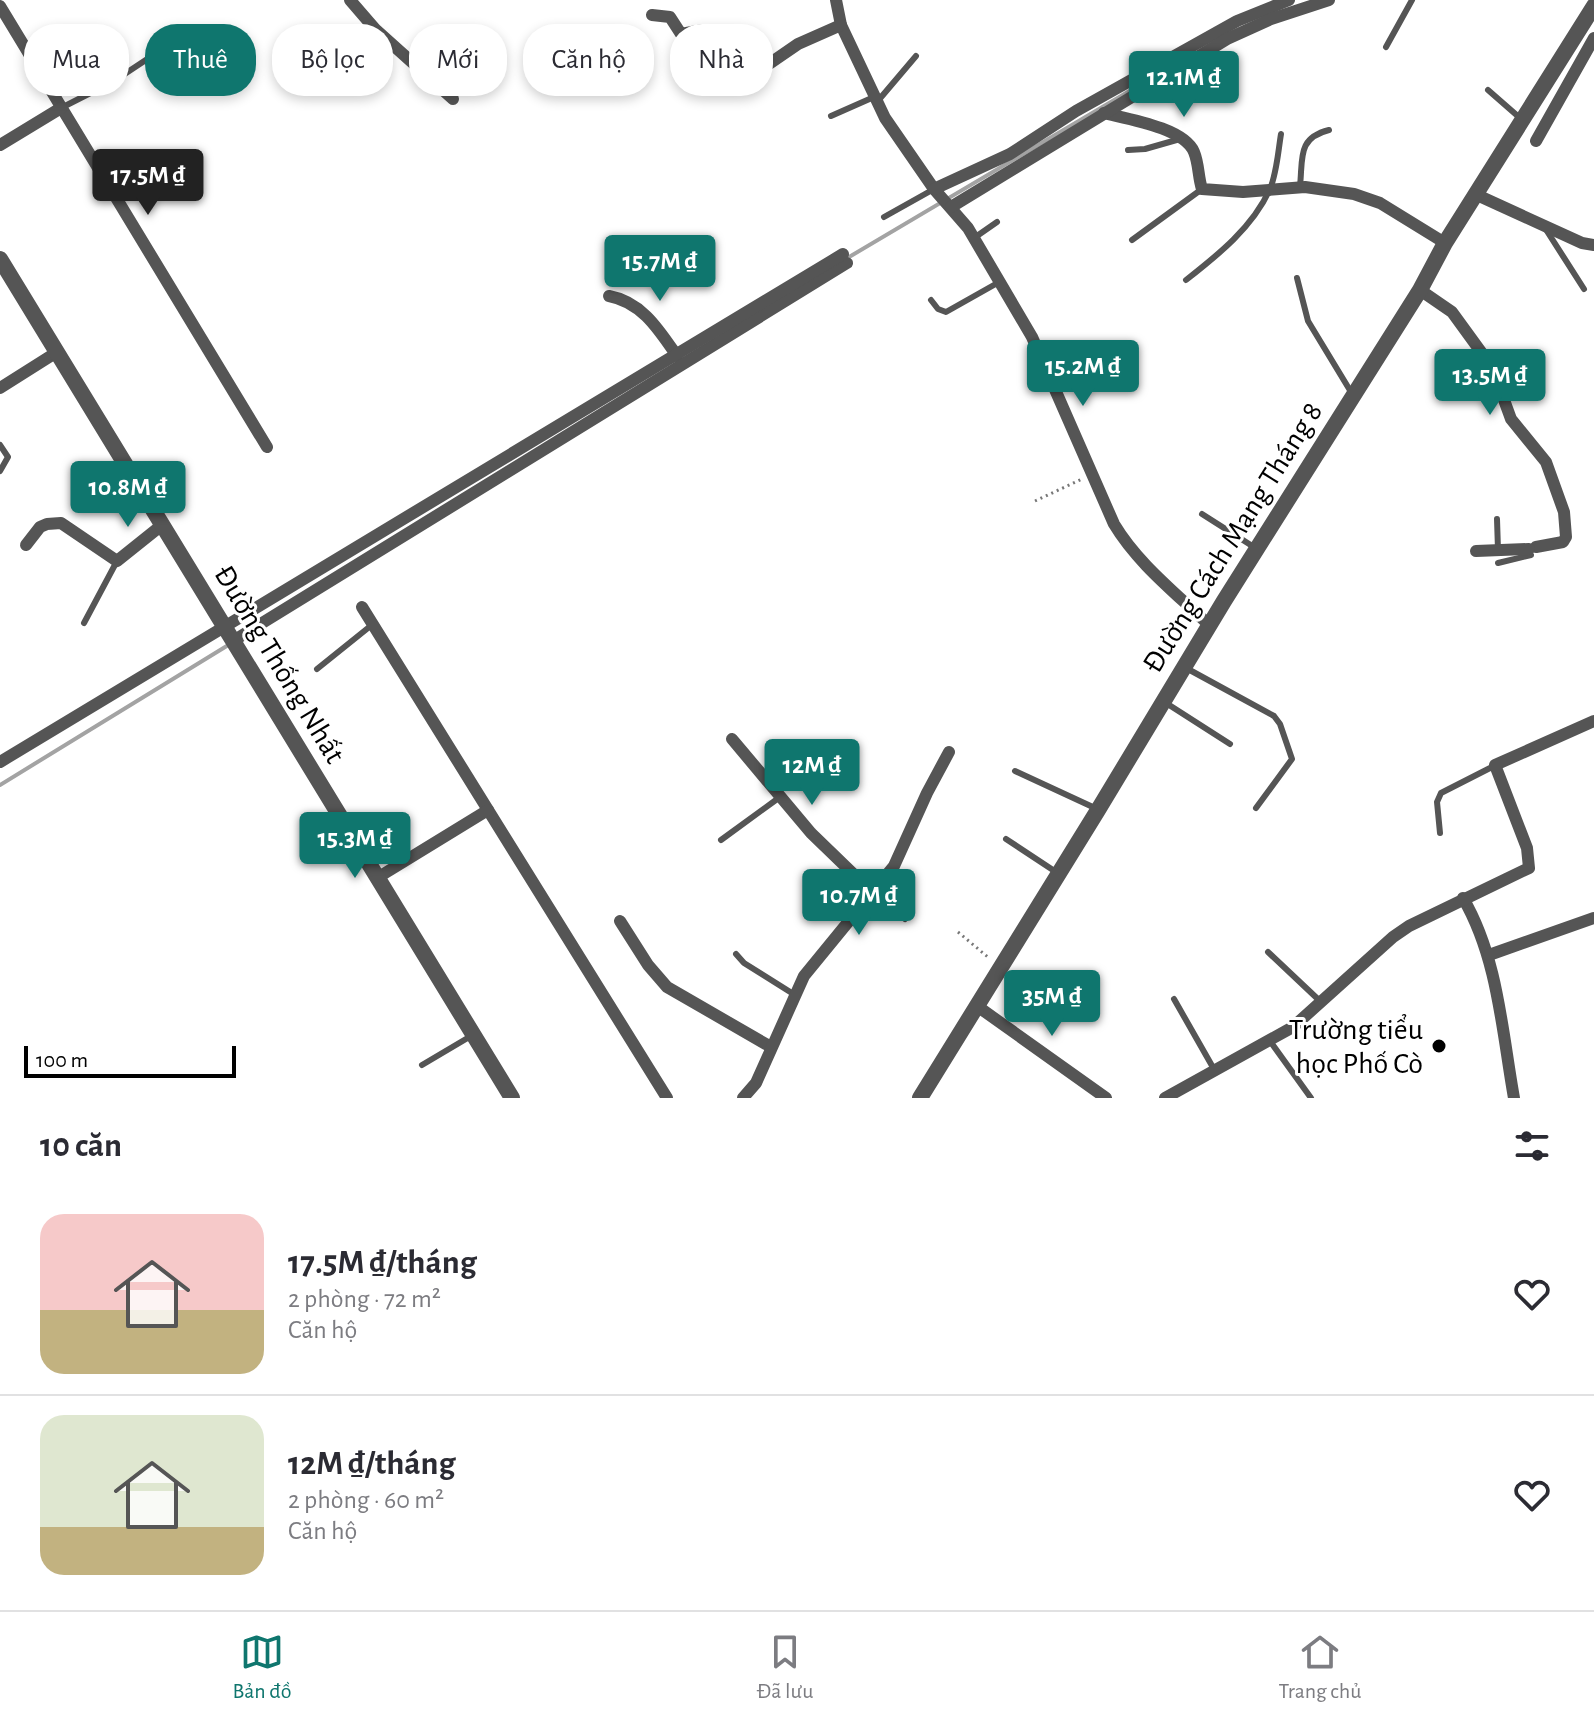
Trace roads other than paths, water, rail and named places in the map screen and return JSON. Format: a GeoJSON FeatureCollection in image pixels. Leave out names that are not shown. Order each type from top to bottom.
{"type":"FeatureCollection","features":[{"type":"Feature","properties":{"kind":"street"},"geometry":{"type":"LineString","coordinates":[[350,0],[375,29],[453,99]]}},
{"type":"Feature","properties":{"kind":"street"},"geometry":{"type":"LineString","coordinates":[[836,0],[841,25],[894,131],[974,238],[1001,281],[1041,357],[1125,543],[1209,625]]}},
{"type":"Feature","properties":{"kind":"street"},"geometry":{"type":"LineString","coordinates":[[943,199],[1076,111],[1237,21],[1289,0]]}},
{"type":"Feature","properties":{"kind":"street"},"geometry":{"type":"LineString","coordinates":[[943,199],[1104,113],[1227,39],[1271,19],[1329,0]]}},
{"type":"Feature","properties":{"kind":"street"},"geometry":{"type":"LineString","coordinates":[[0,6],[267,447]]}},
{"type":"Feature","properties":{"kind":"street","name":"Đường Cách Mạng Tháng 8"},"geometry":{"type":"LineString","coordinates":[[920,1098],[1209,625],[1420,290],[1445,243],[1523,120],[1588,27],[1594,6]]}},
{"type":"Feature","properties":{"kind":"street"},"geometry":{"type":"LineString","coordinates":[[652,15],[670,17],[681,34],[708,32],[743,79],[798,44],[841,25]]}},
{"type":"Feature","properties":{"kind":"street"},"geometry":{"type":"LineString","coordinates":[[1536,141],[1594,38]]}},
{"type":"Feature","properties":{"kind":"street"},"geometry":{"type":"LineString","coordinates":[[0,145],[61,108]]}},
{"type":"Feature","properties":{"kind":"street"},"geometry":{"type":"LineString","coordinates":[[1104,113],[1183,138],[1196,155],[1202,189],[1243,192],[1327,189],[1380,203],[1445,243]]}},
{"type":"Feature","properties":{"kind":"street"},"geometry":{"type":"LineString","coordinates":[[1477,195],[1582,243],[1594,245]]}},
{"type":"Feature","properties":{"kind":"street","name":"Đường Thống Nhất"},"geometry":{"type":"LineString","coordinates":[[0,259],[512,1098]]}},
{"type":"Feature","properties":{"kind":"street"},"geometry":{"type":"LineString","coordinates":[[0,762],[228,634],[845,259],[677,356],[228,634]]}},
{"type":"Feature","properties":{"kind":"street"},"geometry":{"type":"LineString","coordinates":[[1420,290],[1452,312],[1492,367],[1511,419],[1546,462],[1564,512],[1566,537],[1563,542],[1498,556],[1476,551]]}},
{"type":"Feature","properties":{"kind":"street"},"geometry":{"type":"LineString","coordinates":[[609,296],[624,300],[648,317],[677,356]]}},
{"type":"Feature","properties":{"kind":"street"},"geometry":{"type":"LineString","coordinates":[[0,388],[57,352]]}},
{"type":"Feature","properties":{"kind":"street"},"geometry":{"type":"LineString","coordinates":[[26,545],[40,527],[61,523],[117,561],[162,525]]}},
{"type":"Feature","properties":{"kind":"street"},"geometry":{"type":"LineString","coordinates":[[362,607],[667,1098]]}},
{"type":"Feature","properties":{"kind":"street"},"geometry":{"type":"LineString","coordinates":[[1165,1098],[1293,1027],[1393,937],[1463,898],[1529,868],[1527,848],[1495,765],[1594,721]]}},
{"type":"Feature","properties":{"kind":"street"},"geometry":{"type":"LineString","coordinates":[[732,739],[811,833],[874,892]]}},
{"type":"Feature","properties":{"kind":"street"},"geometry":{"type":"LineString","coordinates":[[743,1098],[756,1083],[795,995],[814,963],[894,866],[949,752]]}},
{"type":"Feature","properties":{"kind":"street"},"geometry":{"type":"LineString","coordinates":[[377,878],[488,810]]}},
{"type":"Feature","properties":{"kind":"street"},"geometry":{"type":"LineString","coordinates":[[1463,898],[1481,930],[1489,955],[1514,1098]]}},
{"type":"Feature","properties":{"kind":"street"},"geometry":{"type":"LineString","coordinates":[[1489,955],[1594,918]]}},
{"type":"Feature","properties":{"kind":"street"},"geometry":{"type":"LineString","coordinates":[[620,921],[648,965],[667,987],[771,1047]]}},
{"type":"Feature","properties":{"kind":"street"},"geometry":{"type":"LineString","coordinates":[[977,1006],[1106,1098]]}},
{"type":"Feature","properties":{"kind":"lane"},"geometry":{"type":"LineString","coordinates":[[1386,47],[1412,0]]}},
{"type":"Feature","properties":{"kind":"lane"},"geometry":{"type":"LineString","coordinates":[[831,116],[876,99],[916,56]]}},
{"type":"Feature","properties":{"kind":"lane"},"geometry":{"type":"LineString","coordinates":[[61,108],[114,81],[145,61]]}},
{"type":"Feature","properties":{"kind":"lane"},"geometry":{"type":"LineString","coordinates":[[1488,90],[1523,120]]}},
{"type":"Feature","properties":{"kind":"lane"},"geometry":{"type":"LineString","coordinates":[[1300,188],[1305,143],[1310,136],[1329,130]]}},
{"type":"Feature","properties":{"kind":"lane"},"geometry":{"type":"LineString","coordinates":[[1186,280],[1233,241],[1269,190],[1281,134]]}},
{"type":"Feature","properties":{"kind":"lane"},"geometry":{"type":"LineString","coordinates":[[1128,150],[1145,149],[1183,138]]}},
{"type":"Feature","properties":{"kind":"lane"},"geometry":{"type":"LineString","coordinates":[[1132,240],[1202,189]]}},
{"type":"Feature","properties":{"kind":"lane"},"geometry":{"type":"LineString","coordinates":[[884,217],[943,199]]}},
{"type":"Feature","properties":{"kind":"lane"},"geometry":{"type":"LineString","coordinates":[[974,238],[997,222]]}},
{"type":"Feature","properties":{"kind":"lane"},"geometry":{"type":"LineString","coordinates":[[1544,226],[1584,289]]}},
{"type":"Feature","properties":{"kind":"lane"},"geometry":{"type":"LineString","coordinates":[[1297,278],[1308,321],[1353,395]]}},
{"type":"Feature","properties":{"kind":"lane"},"geometry":{"type":"LineString","coordinates":[[931,300],[938,309],[946,312],[1001,281]]}},
{"type":"Feature","properties":{"kind":"lane"},"geometry":{"type":"LineString","coordinates":[[0,445],[8,457],[0,471]]}},
{"type":"Feature","properties":{"kind":"lane"},"geometry":{"type":"LineString","coordinates":[[1202,514],[1257,549]]}},
{"type":"Feature","properties":{"kind":"lane"},"geometry":{"type":"LineString","coordinates":[[1497,519],[1498,556]]}},
{"type":"Feature","properties":{"kind":"lane"},"geometry":{"type":"LineString","coordinates":[[84,623],[117,561]]}},
{"type":"Feature","properties":{"kind":"lane"},"geometry":{"type":"LineString","coordinates":[[317,669],[373,624]]}},
{"type":"Feature","properties":{"kind":"lane"},"geometry":{"type":"LineString","coordinates":[[1184,667],[1265,711],[1280,724],[1292,759],[1256,808]]}},
{"type":"Feature","properties":{"kind":"lane"},"geometry":{"type":"LineString","coordinates":[[1163,702],[1230,744]]}},
{"type":"Feature","properties":{"kind":"lane"},"geometry":{"type":"LineString","coordinates":[[1440,833],[1437,802],[1441,793],[1495,765]]}},
{"type":"Feature","properties":{"kind":"lane"},"geometry":{"type":"LineString","coordinates":[[1015,771],[1098,810]]}},
{"type":"Feature","properties":{"kind":"lane"},"geometry":{"type":"LineString","coordinates":[[721,840],[780,797]]}},
{"type":"Feature","properties":{"kind":"lane"},"geometry":{"type":"LineString","coordinates":[[1006,839],[1059,874]]}},
{"type":"Feature","properties":{"kind":"lane"},"geometry":{"type":"LineString","coordinates":[[874,892],[905,919]]}},
{"type":"Feature","properties":{"kind":"lane"},"geometry":{"type":"LineString","coordinates":[[1268,952],[1321,1002]]}},
{"type":"Feature","properties":{"kind":"lane"},"geometry":{"type":"LineString","coordinates":[[736,954],[744,963],[795,995]]}},
{"type":"Feature","properties":{"kind":"lane"},"geometry":{"type":"LineString","coordinates":[[1174,999],[1215,1071]]}},
{"type":"Feature","properties":{"kind":"lane"},"geometry":{"type":"LineString","coordinates":[[422,1065],[473,1035]]}},
{"type":"Feature","properties":{"kind":"lane"},"geometry":{"type":"LineString","coordinates":[[1270,1041],[1311,1098]]}},
{"type":"Feature","properties":{"kind":"waterway"},"geometry":{"type":"LineString","coordinates":[[844,260],[1143,83]]}},
{"type":"Feature","properties":{"kind":"waterway"},"geometry":{"type":"LineString","coordinates":[[0,785],[230,644]]}},
{"type":"Feature","properties":{"kind":"place","name":"Trường tiểu học Phố Cò"},"geometry":{"type":"Point","coordinates":[1439,1046]}}]}
